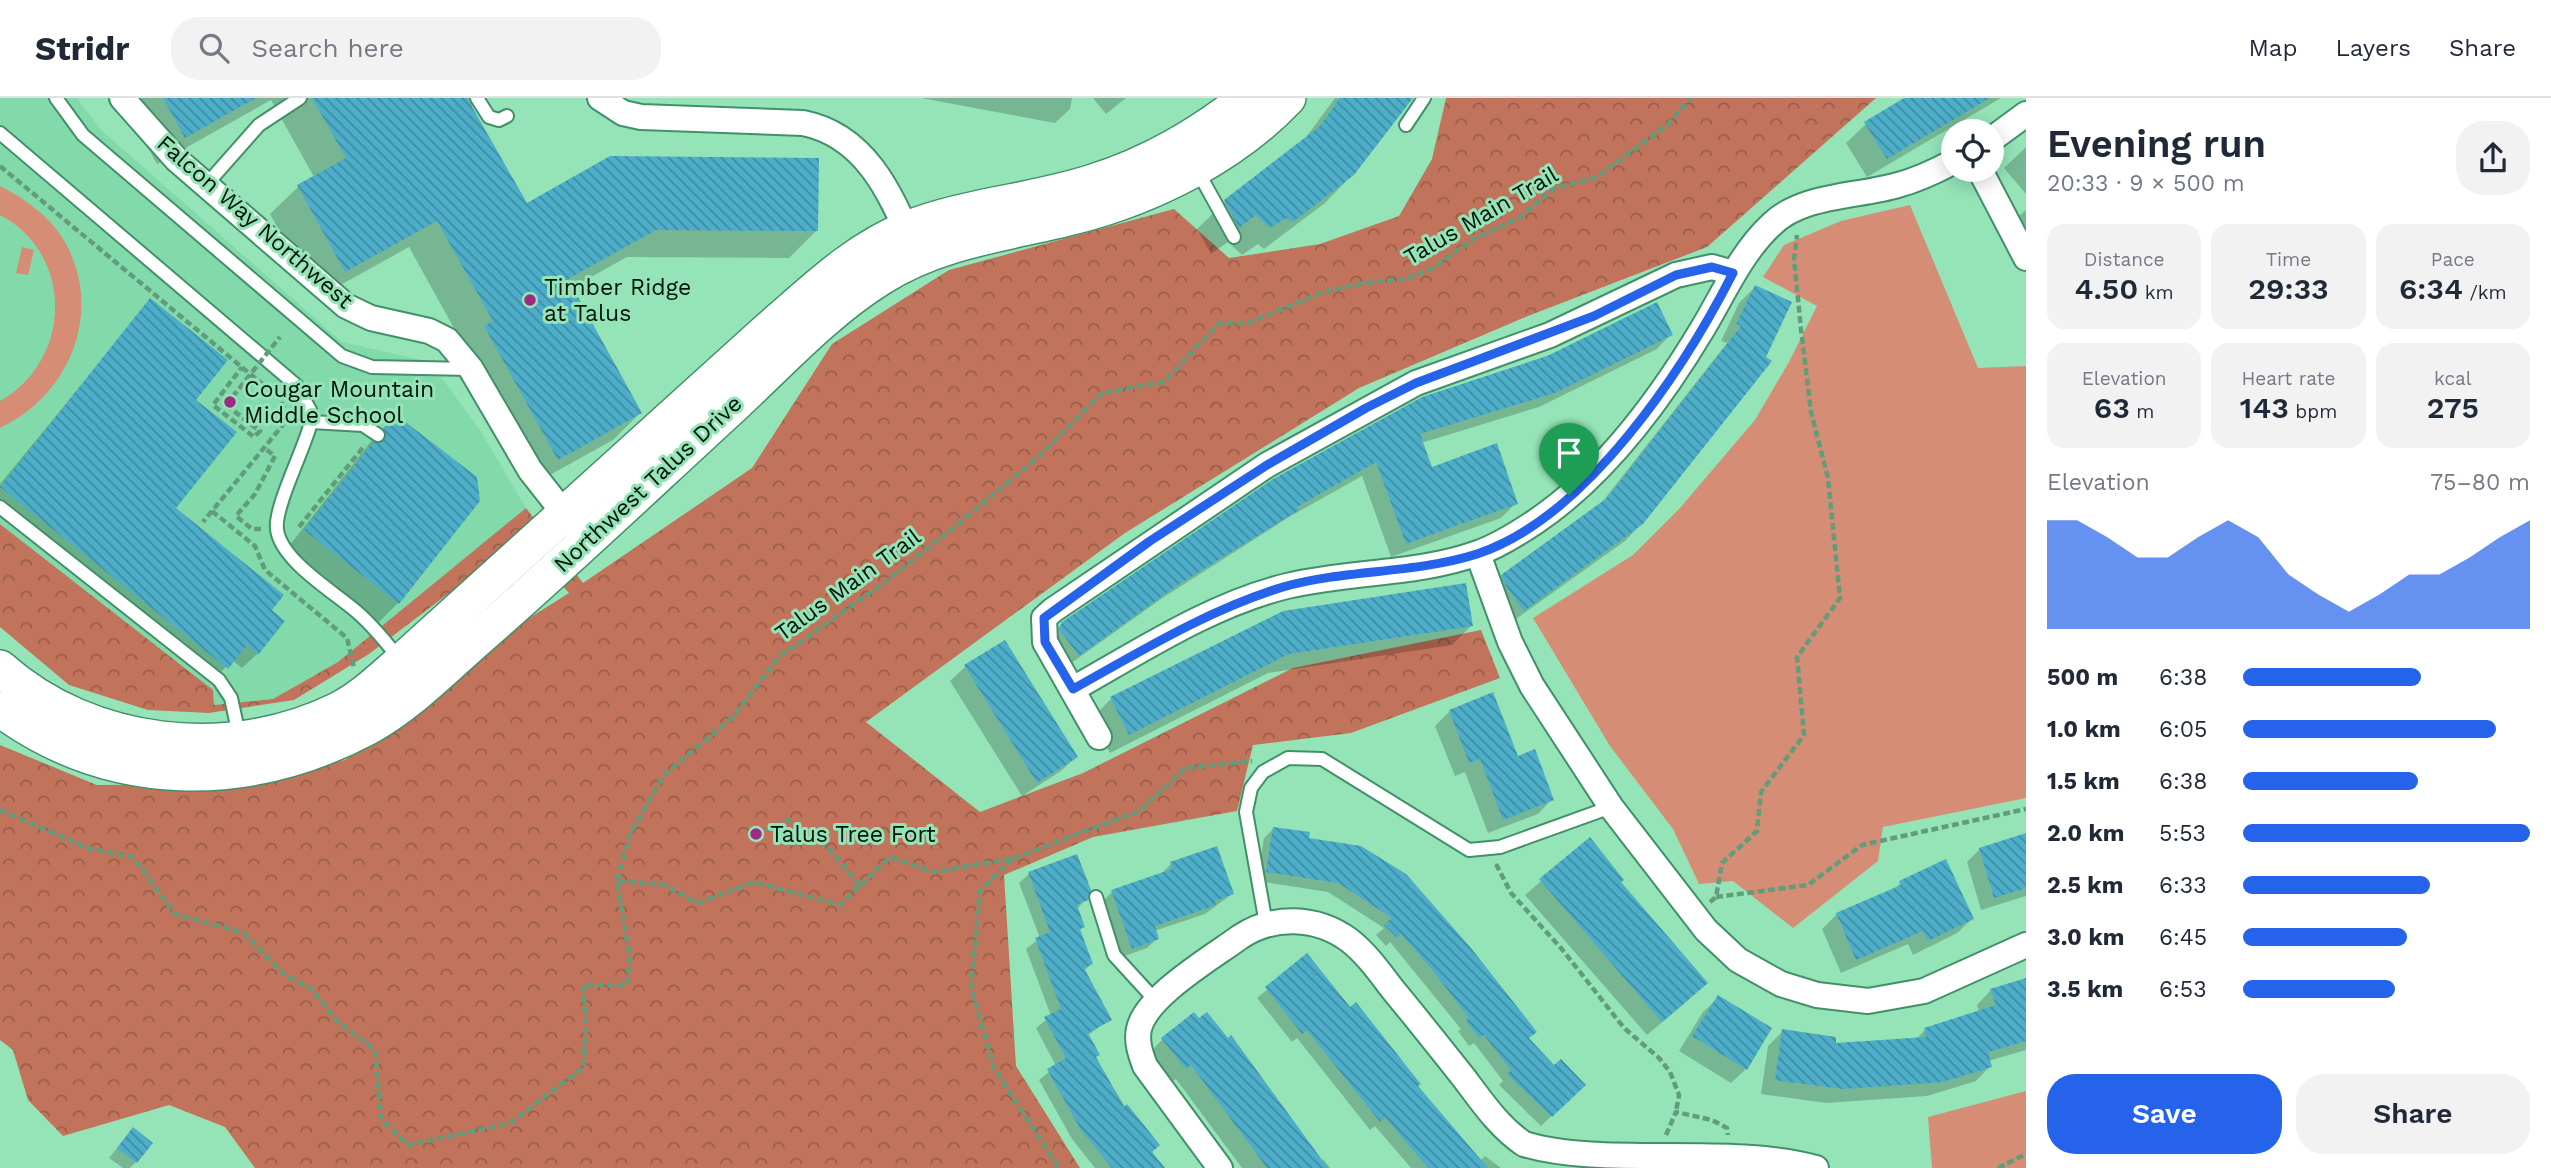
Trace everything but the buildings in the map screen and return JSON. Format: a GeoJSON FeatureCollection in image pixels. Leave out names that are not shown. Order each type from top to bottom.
{"type":"FeatureCollection","features":[{"type":"Feature","properties":{"kind":"street","name":"Falcon Way Northwest"},"geometry":{"type":"LineString","coordinates":[[122,98],[177,160],[346,306],[371,318],[438,335],[460,353],[516,449],[563,514],[588,540]]}},
{"type":"Feature","properties":{"kind":"street"},"geometry":{"type":"LineString","coordinates":[[600,98],[623,113],[641,117],[803,122],[824,127],[854,146],[867,162],[912,244]]}},
{"type":"Feature","properties":{"kind":"street","name":"Northwest Talus Drive"},"geometry":{"type":"LineString","coordinates":[[0,709],[26,728],[97,761],[138,769],[189,774],[242,755],[274,733],[338,710],[366,693],[412,674],[588,540],[841,307],[880,278],[912,244],[976,207],[1092,183],[1146,162],[1179,146],[1247,98]]}},
{"type":"Feature","properties":{"kind":"street","name":"Northwest Talus Drive"},"geometry":{"type":"LineString","coordinates":[[412,674],[563,514],[828,278],[869,250],[912,244],[963,242],[1122,202],[1196,167],[1236,142],[1288,98]]}},
{"type":"Feature","properties":{"kind":"street"},"geometry":{"type":"LineString","coordinates":[[2004,130],[2026,114]]}},
{"type":"Feature","properties":{"kind":"street"},"geometry":{"type":"LineString","coordinates":[[1073,689],[1191,624],[1286,587],[1430,565],[1478,554],[1537,521],[1604,462],[1633,429],[1686,357],[1733,273],[1771,224],[1802,206],[1900,185],[1941,167]]}},
{"type":"Feature","properties":{"kind":"street"},"geometry":{"type":"LineString","coordinates":[[1986,182],[2026,258]]}},
{"type":"Feature","properties":{"kind":"street"},"geometry":{"type":"LineString","coordinates":[[1099,737],[1045,642],[1044,618],[1150,541],[1267,465],[1416,383],[1550,335],[1676,275],[1712,267],[1733,273]]}},
{"type":"Feature","properties":{"kind":"street"},"geometry":{"type":"LineString","coordinates":[[1478,554],[1510,642],[1528,680],[1611,807],[1694,915],[1738,960],[1757,973],[1817,995],[1844,1001],[1868,1001],[1924,991],[2026,945]]}},
{"type":"Feature","properties":{"kind":"street","name":"Northwest Talus Drive"},"geometry":{"type":"LineString","coordinates":[[0,668],[62,708],[101,726],[242,755]]}},
{"type":"Feature","properties":{"kind":"street"},"geometry":{"type":"LineString","coordinates":[[1220,1168],[1159,1088],[1139,1050],[1139,1028],[1156,1001],[1240,937],[1266,924],[1310,922],[1332,930],[1364,953],[1494,1117],[1526,1145],[1546,1156],[1598,1168],[1782,1163],[1816,1168]]}},
{"type":"Feature","properties":{"kind":"lane"},"geometry":{"type":"LineString","coordinates":[[56,98],[83,135],[342,356],[372,368],[471,369]]}},
{"type":"Feature","properties":{"kind":"lane"},"geometry":{"type":"LineString","coordinates":[[206,185],[260,125],[300,98]]}},
{"type":"Feature","properties":{"kind":"lane"},"geometry":{"type":"LineString","coordinates":[[477,98],[489,117],[499,120],[508,116]]}},
{"type":"Feature","properties":{"kind":"lane"},"geometry":{"type":"LineString","coordinates":[[1406,125],[1424,98]]}},
{"type":"Feature","properties":{"kind":"lane"},"geometry":{"type":"LineString","coordinates":[[0,133],[296,385],[310,410],[311,422],[280,511],[276,528],[282,545],[295,561],[371,625],[412,674]]}},
{"type":"Feature","properties":{"kind":"lane"},"geometry":{"type":"LineString","coordinates":[[1196,167],[1234,237]]}},
{"type":"Feature","properties":{"kind":"lane"},"geometry":{"type":"LineString","coordinates":[[311,422],[363,425],[373,438]]}},
{"type":"Feature","properties":{"kind":"lane"},"geometry":{"type":"LineString","coordinates":[[0,507],[219,680],[232,698],[242,755]]}},
{"type":"Feature","properties":{"kind":"lane"},"geometry":{"type":"LineString","coordinates":[[1266,924],[1246,812],[1251,789],[1263,772],[1288,758],[1322,759],[1469,850],[1490,848],[1611,807]]}},
{"type":"Feature","properties":{"kind":"lane"},"geometry":{"type":"LineString","coordinates":[[1096,897],[1114,955],[1156,1001]]}},
{"type":"Feature","properties":{"kind":"path","name":"Talus Main Trail"},"geometry":{"type":"LineString","coordinates":[[0,810],[88,848],[133,857],[174,914],[244,933],[285,975],[312,989],[336,1020],[375,1050],[381,1119],[408,1145],[510,1123],[583,1068],[586,1025],[583,985],[627,985],[630,958],[617,881],[630,834],[664,775],[732,718],[779,657],[885,582],[958,524],[1039,456],[1102,393],[1164,383],[1219,323],[1248,323],[1322,292],[1364,283],[1405,279],[1430,270],[1475,238],[1519,218],[1555,188],[1597,177],[1667,125],[1691,98]]}},
{"type":"Feature","properties":{"kind":"path"},"geometry":{"type":"LineString","coordinates":[[0,166],[279,398],[287,415],[264,448],[203,522]]}},
{"type":"Feature","properties":{"kind":"path"},"geometry":{"type":"LineString","coordinates":[[1716,897],[1722,863],[1757,831],[1761,792],[1804,735],[1797,657],[1840,598],[1828,478],[1811,412],[1801,329],[1794,259],[1798,223]]}},
{"type":"Feature","properties":{"kind":"path"},"geometry":{"type":"LineString","coordinates":[[242,367],[213,405],[254,437],[260,431],[226,405],[280,337]]}},
{"type":"Feature","properties":{"kind":"path"},"geometry":{"type":"LineString","coordinates":[[299,527],[373,438]]}},
{"type":"Feature","properties":{"kind":"path"},"geometry":{"type":"LineString","coordinates":[[229,524],[255,494],[275,456],[264,448]]}},
{"type":"Feature","properties":{"kind":"path"},"geometry":{"type":"LineString","coordinates":[[212,511],[255,546],[265,570],[347,638],[355,672]]}},
{"type":"Feature","properties":{"kind":"path"},"geometry":{"type":"LineString","coordinates":[[236,516],[252,530]]}},
{"type":"Feature","properties":{"kind":"path"},"geometry":{"type":"LineString","coordinates":[[245,538],[252,530],[265,528]]}},
{"type":"Feature","properties":{"kind":"path"},"geometry":{"type":"LineString","coordinates":[[617,881],[662,884],[698,903],[754,882],[839,905],[890,857],[934,872],[1014,858],[1139,811],[1186,768],[1288,758]]}},
{"type":"Feature","properties":{"kind":"path"},"geometry":{"type":"LineString","coordinates":[[1694,915],[1716,897],[1808,885],[1863,845],[2026,809]]}},
{"type":"Feature","properties":{"kind":"path"},"geometry":{"type":"LineString","coordinates":[[756,834],[788,820],[828,846],[860,886]]}},
{"type":"Feature","properties":{"kind":"path"},"geometry":{"type":"LineString","coordinates":[[1490,848],[1511,893],[1561,948],[1624,1027],[1659,1058],[1670,1072],[1679,1095],[1676,1112],[1661,1146]]}},
{"type":"Feature","properties":{"kind":"path"},"geometry":{"type":"LineString","coordinates":[[1014,858],[980,891],[971,986],[994,1068],[1059,1168]]}},
{"type":"Feature","properties":{"kind":"path"},"geometry":{"type":"LineString","coordinates":[[1676,1112],[1712,1120],[1727,1128],[1730,1146]]}},
{"type":"Feature","properties":{"kind":"path"},"geometry":{"type":"LineString","coordinates":[[1998,1168],[2026,1154]]}},
{"type":"Feature","properties":{"kind":"shaded area","name":"Cougar Mountain Middle School"},"geometry":{"type":"Polygon","coordinates":[[[0,98],[77,98],[101,130],[342,342],[430,362],[480,430],[526,508],[338,662],[273,699],[214,705],[213,690],[0,524],[0,98]]]}},
{"type":"Feature","properties":{"kind":"shaded area"},"geometry":{"type":"Polygon","coordinates":[[[0,186],[36,209],[59,233],[76,269],[81,296],[80,323],[73,349],[62,373],[45,395],[0,428],[0,401],[24,383],[41,361],[51,335],[55,308],[52,280],[42,255],[24,233],[0,215],[0,186]]]}},
{"type":"Feature","properties":{"kind":"shaded area"},"geometry":{"type":"Polygon","coordinates":[[[1910,205],[1978,368],[2026,366],[2026,798],[1883,827],[1878,861],[1793,928],[1733,881],[1699,884],[1673,829],[1610,746],[1533,618],[1633,555],[1680,508],[1755,420],[1789,362],[1817,306],[1763,277],[1784,245],[1841,221],[1910,205]]]}},
{"type":"Feature","properties":{"kind":"shaded area"},"geometry":{"type":"Polygon","coordinates":[[[22,247],[34,250],[28,275],[16,273],[22,247]]]}},
{"type":"Feature","properties":{"kind":"shaded area"},"geometry":{"type":"Polygon","coordinates":[[[2026,1091],[2026,1168],[1932,1168],[1928,1117],[2026,1091]]]}},
{"type":"Feature","properties":{"kind":"green space"},"geometry":{"type":"Polygon","coordinates":[[[1446,98],[1876,98],[1707,247],[1528,316],[1359,388],[1125,533],[866,722],[980,812],[1083,773],[1293,668],[1481,630],[1500,678],[1351,733],[1253,745],[1237,811],[1093,837],[1004,875],[1016,1066],[1080,1168],[255,1168],[225,1127],[169,1105],[63,1136],[28,1100],[13,1050],[0,1040],[0,745],[97,785],[242,784],[345,760],[523,622],[569,593],[519,540],[369,654],[294,700],[209,713],[148,710],[69,685],[0,627],[0,524],[213,690],[214,705],[273,699],[338,662],[526,508],[583,583],[752,468],[832,344],[949,270],[1174,209],[1229,258],[1320,244],[1399,216],[1432,159],[1446,98]]]}},
{"type":"Feature","properties":{"kind":"place","name":"Timber Ridge at Talus"},"geometry":{"type":"Point","coordinates":[530,300]}},
{"type":"Feature","properties":{"kind":"place","name":"Cougar Mountain Middle School"},"geometry":{"type":"Point","coordinates":[230,402]}},
{"type":"Feature","properties":{"kind":"place","name":"Talus Tree Fort"},"geometry":{"type":"Point","coordinates":[756,834]}},
{"type":"Feature","properties":{"kind":"route"},"geometry":{"type":"LineString","coordinates":[[1712,267],[1733,273],[1714,311],[1664,388],[1604,462],[1569,495],[1537,521],[1478,554],[1430,565],[1286,587],[1237,603],[1191,624],[1073,689],[1045,642],[1042,630],[1044,618],[1053,610],[1150,541],[1267,465],[1366,408],[1416,383],[1550,335],[1676,275],[1712,267]]}}]}
